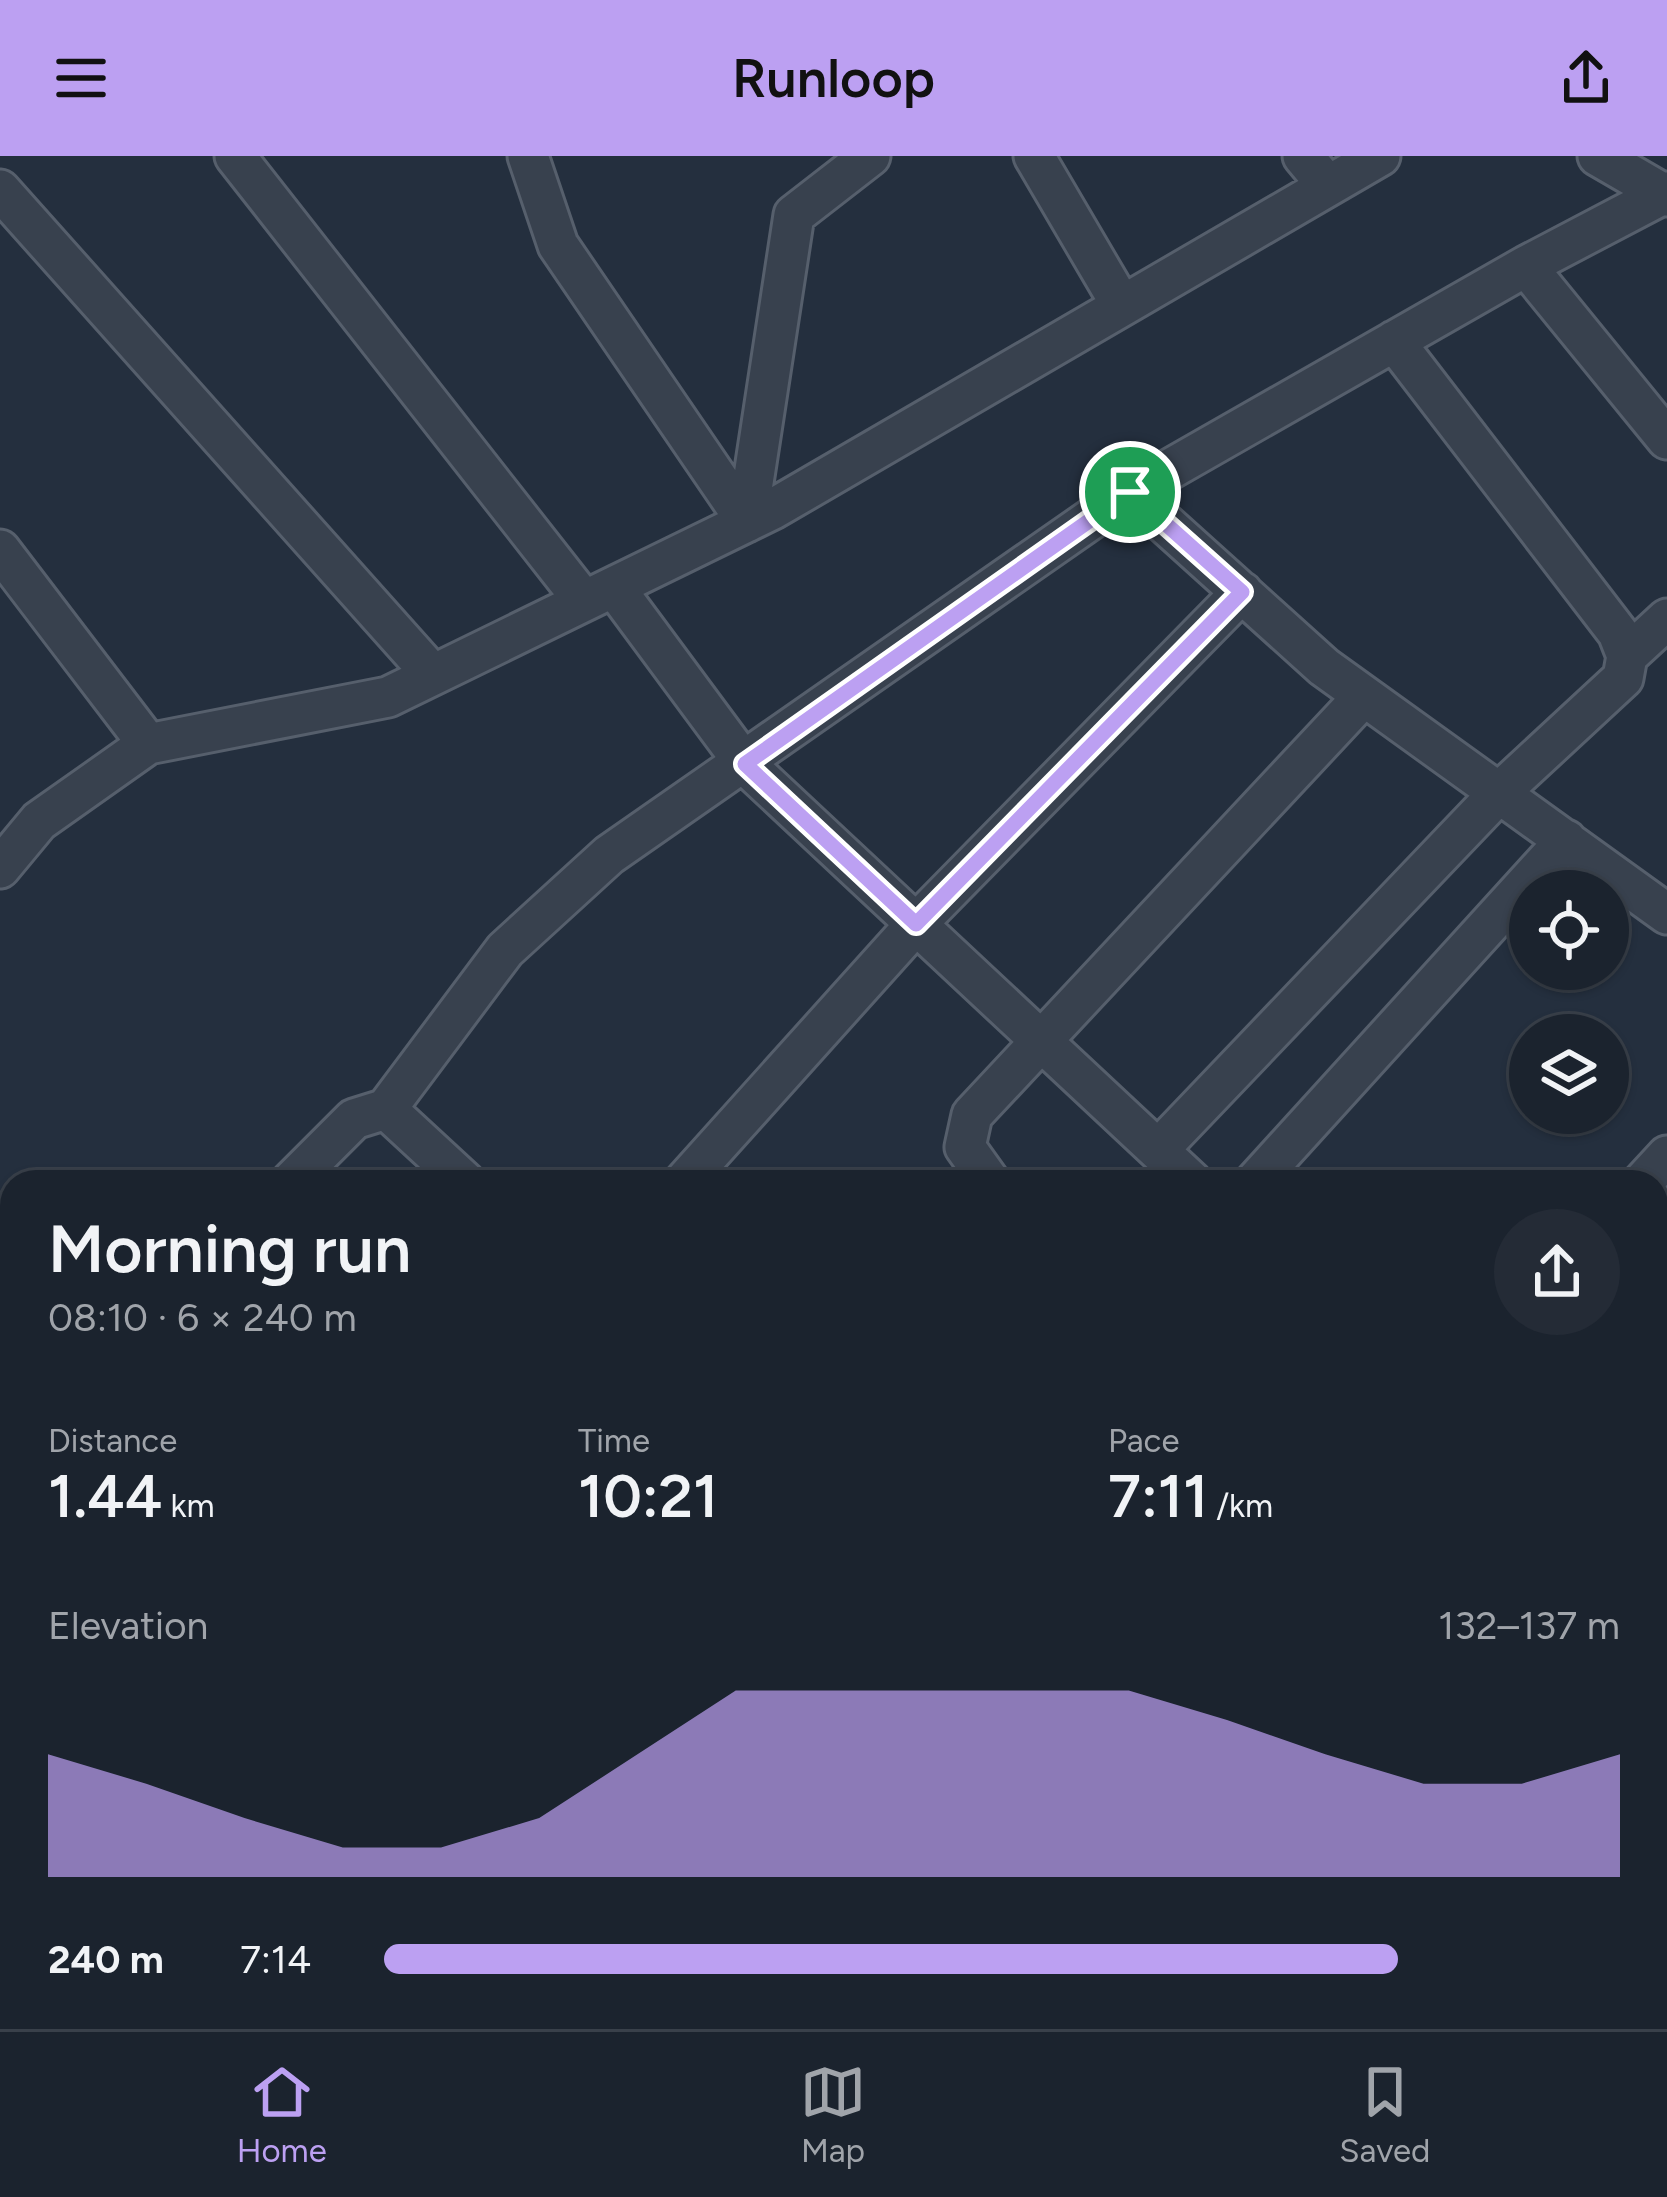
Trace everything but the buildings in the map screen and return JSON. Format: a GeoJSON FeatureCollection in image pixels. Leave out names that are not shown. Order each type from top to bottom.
{"type":"FeatureCollection","features":[{"type":"Feature","properties":{"kind":"street"},"geometry":{"type":"LineString","coordinates":[[235,156],[745,764],[1179,1170]]}},
{"type":"Feature","properties":{"kind":"street"},"geometry":{"type":"LineString","coordinates":[[528,156],[558,245],[747,522]]}},
{"type":"Feature","properties":{"kind":"street"},"geometry":{"type":"LineString","coordinates":[[747,522],[794,215],[870,156]]}},
{"type":"Feature","properties":{"kind":"street"},"geometry":{"type":"LineString","coordinates":[[1034,156],[1122,306]]}},
{"type":"Feature","properties":{"kind":"street"},"geometry":{"type":"LineString","coordinates":[[1303,156],[1328,186]]}},
{"type":"Feature","properties":{"kind":"street"},"geometry":{"type":"LineString","coordinates":[[0,868],[39,821],[148,744],[388,697],[747,522],[1380,156]]}},
{"type":"Feature","properties":{"kind":"street"},"geometry":{"type":"LineString","coordinates":[[1598,156],[1666,196]]}},
{"type":"Feature","properties":{"kind":"street"},"geometry":{"type":"LineString","coordinates":[[0,190],[433,675]]}},
{"type":"Feature","properties":{"kind":"street"},"geometry":{"type":"LineString","coordinates":[[303,1170],[354,1119],[386,1109],[505,950],[609,855],[1130,492],[1526,266],[1666,196]]}},
{"type":"Feature","properties":{"kind":"street"},"geometry":{"type":"LineString","coordinates":[[1526,266],[1667,439]]}},
{"type":"Feature","properties":{"kind":"street"},"geometry":{"type":"LineString","coordinates":[[1158,1150],[1500,792],[1623,678],[1627,656],[1618,633],[1394,341]]}},
{"type":"Feature","properties":{"kind":"street"},"geometry":{"type":"LineString","coordinates":[[1130,492],[1364,696],[1667,914]]}},
{"type":"Feature","properties":{"kind":"street"},"geometry":{"type":"LineString","coordinates":[[0,550],[148,744]]}},
{"type":"Feature","properties":{"kind":"street"},"geometry":{"type":"LineString","coordinates":[[696,1170],[916,924],[1242,592]]}},
{"type":"Feature","properties":{"kind":"street"},"geometry":{"type":"LineString","coordinates":[[1627,656],[1667,619]]}},
{"type":"Feature","properties":{"kind":"street"},"geometry":{"type":"LineString","coordinates":[[976,1170],[964,1147],[972,1115],[1364,696]]}},
{"type":"Feature","properties":{"kind":"street"},"geometry":{"type":"LineString","coordinates":[[1267,1170],[1566,840]]}},
{"type":"Feature","properties":{"kind":"street"},"geometry":{"type":"LineString","coordinates":[[386,1109],[452,1170]]}},
{"type":"Feature","properties":{"kind":"route"},"geometry":{"type":"LineString","coordinates":[[1130,492],[1242,592],[916,924],[745,764],[1130,492]]}}]}
